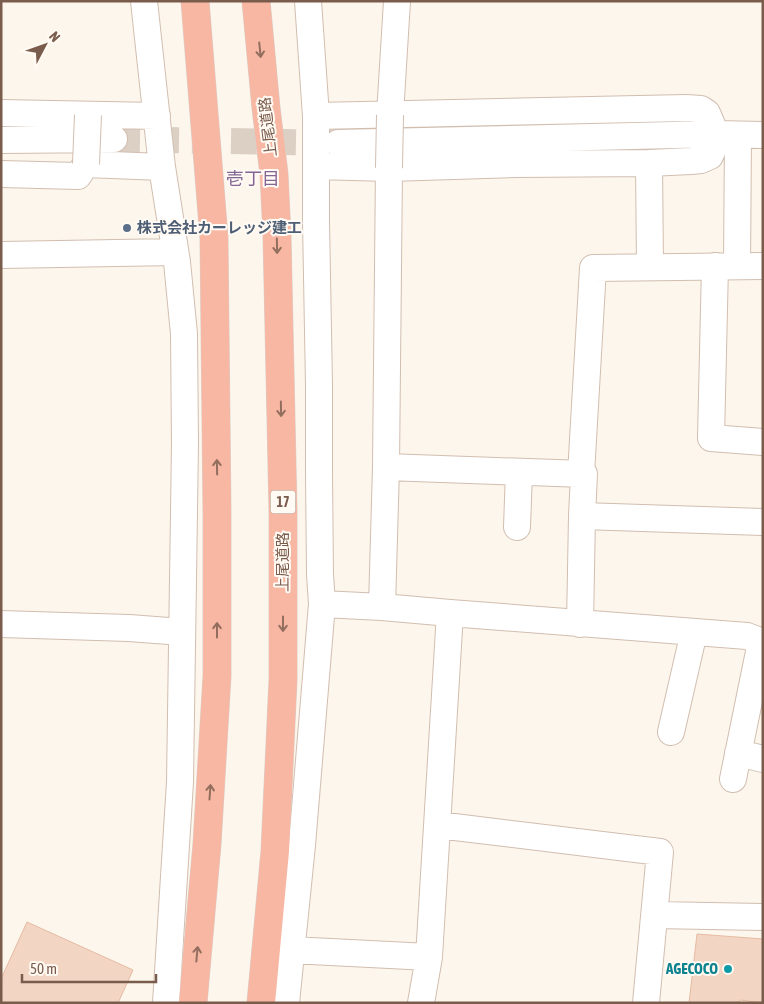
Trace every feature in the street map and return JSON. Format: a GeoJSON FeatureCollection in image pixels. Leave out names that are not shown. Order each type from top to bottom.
{"type":"FeatureCollection","features":[{"type":"Feature","properties":{"kind":"highway"},"geometry":{"type":"LineString","coordinates":[[193,1003],[207,844],[217,676],[214,238],[195,1]]}},
{"type":"Feature","properties":{"kind":"highway","name":"上尾道路"},"geometry":{"type":"LineString","coordinates":[[256,1],[274,183],[277,236],[283,511],[282,690],[275,851],[261,1003]]}},
{"type":"Feature","properties":{"kind":"street"},"geometry":{"type":"LineString","coordinates":[[144,1],[162,167],[175,252],[184,334],[185,444],[180,782],[166,1003]]}},
{"type":"Feature","properties":{"kind":"street"},"geometry":{"type":"LineString","coordinates":[[286,1003],[302,845],[322,604],[316,116],[308,1]]}},
{"type":"Feature","properties":{"kind":"street"},"geometry":{"type":"LineString","coordinates":[[382,607],[386,467],[390,115],[397,1]]}},
{"type":"Feature","properties":{"kind":"street"},"geometry":{"type":"LineString","coordinates":[[316,116],[686,108],[701,110],[707,113],[739,135]]}},
{"type":"Feature","properties":{"kind":"street"},"geometry":{"type":"LineString","coordinates":[[1,113],[157,116]]}},
{"type":"Feature","properties":{"kind":"street"},"geometry":{"type":"LineString","coordinates":[[1,174],[78,176],[86,164],[88,115]]}},
{"type":"Feature","properties":{"kind":"street"},"geometry":{"type":"LineString","coordinates":[[316,166],[389,168],[691,161],[701,160],[710,156],[714,147],[739,135]]}},
{"type":"Feature","properties":{"kind":"street"},"geometry":{"type":"LineString","coordinates":[[338,143],[739,135]]}},
{"type":"Feature","properties":{"kind":"street"},"geometry":{"type":"LineString","coordinates":[[739,135],[711,438],[763,442]]}},
{"type":"Feature","properties":{"kind":"street"},"geometry":{"type":"LineString","coordinates":[[1,140],[114,139]]}},
{"type":"Feature","properties":{"kind":"street"},"geometry":{"type":"LineString","coordinates":[[649,163],[650,267]]}},
{"type":"Feature","properties":{"kind":"street"},"geometry":{"type":"LineString","coordinates":[[86,164],[162,167]]}},
{"type":"Feature","properties":{"kind":"street"},"geometry":{"type":"LineString","coordinates":[[1,255],[175,252]]}},
{"type":"Feature","properties":{"kind":"street"},"geometry":{"type":"LineString","coordinates":[[581,474],[593,268],[763,266]]}},
{"type":"Feature","properties":{"kind":"street"},"geometry":{"type":"LineString","coordinates":[[386,467],[584,474],[580,624]]}},
{"type":"Feature","properties":{"kind":"street"},"geometry":{"type":"LineString","coordinates":[[517,527],[520,472]]}},
{"type":"Feature","properties":{"kind":"street"},"geometry":{"type":"LineString","coordinates":[[582,516],[763,522]]}},
{"type":"Feature","properties":{"kind":"street"},"geometry":{"type":"LineString","coordinates":[[322,604],[382,607],[747,636],[762,642],[751,756],[733,779]]}},
{"type":"Feature","properties":{"kind":"street"},"geometry":{"type":"LineString","coordinates":[[421,1003],[428,957],[438,825],[450,613]]}},
{"type":"Feature","properties":{"kind":"street"},"geometry":{"type":"LineString","coordinates":[[1,624],[129,628],[182,632]]}},
{"type":"Feature","properties":{"kind":"street"},"geometry":{"type":"LineString","coordinates":[[671,732],[694,632]]}},
{"type":"Feature","properties":{"kind":"street"},"geometry":{"type":"LineString","coordinates":[[438,825],[660,852],[646,1003]]}},
{"type":"Feature","properties":{"kind":"street"},"geometry":{"type":"LineString","coordinates":[[655,915],[763,917]]}},
{"type":"Feature","properties":{"kind":"street"},"geometry":{"type":"LineString","coordinates":[[291,950],[428,957]]}},
{"type":"Feature","properties":{"kind":"building"},"geometry":{"type":"Polygon","coordinates":[[[27,922],[133,970],[118,1003],[1,1003],[1,979],[27,922]]]}},
{"type":"Feature","properties":{"kind":"building","name":"AGECOCO"},"geometry":{"type":"Polygon","coordinates":[[[697,934],[763,939],[763,1003],[740,1000],[739,1003],[689,1003],[697,934]]]}},
{"type":"Feature","properties":{"kind":"tunnel"},"geometry":{"type":"LineString","coordinates":[[114,139],[338,143]]}},
{"type":"Feature","properties":{"kind":"place","name":"株式会社カーレッジ建工"},"geometry":{"type":"Point","coordinates":[127,228]}},
{"type":"Feature","properties":{"kind":"place","name":"AGECOCO"},"geometry":{"type":"Point","coordinates":[728,969]}},
{"type":"Feature","properties":{"kind":"district","name":"壱丁目"},"geometry":{"type":"Point","coordinates":[253,179]}}]}
